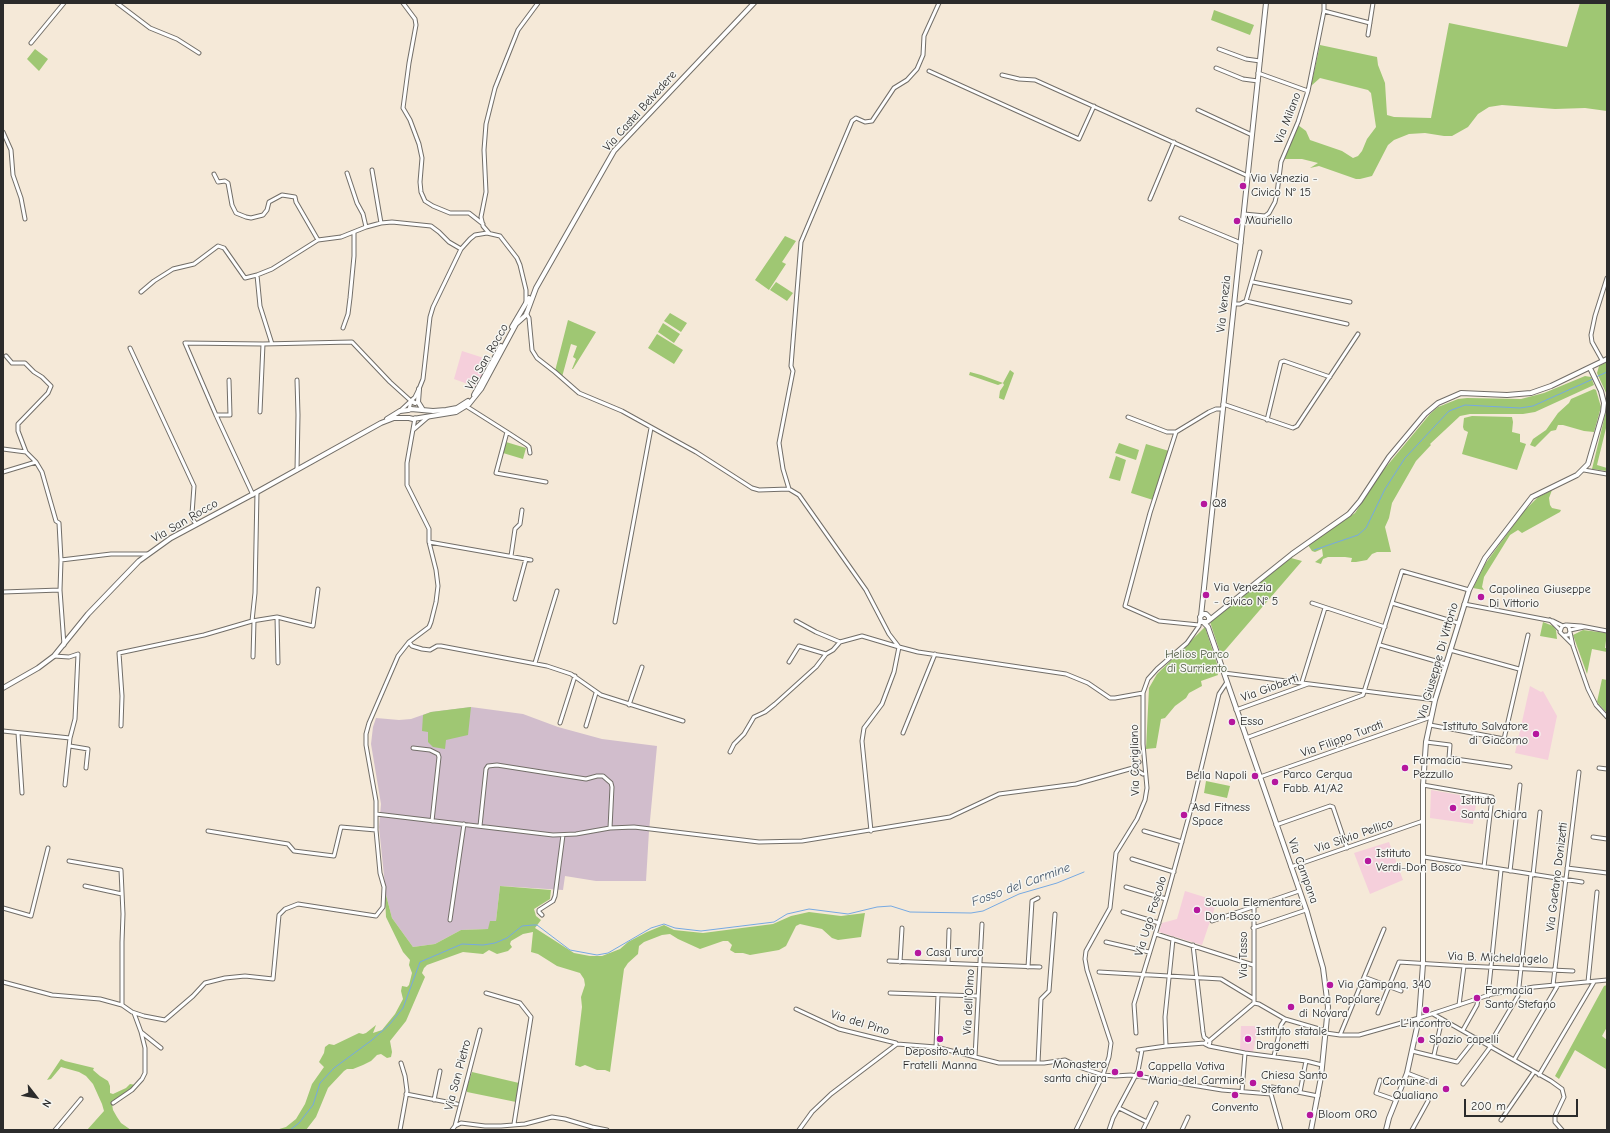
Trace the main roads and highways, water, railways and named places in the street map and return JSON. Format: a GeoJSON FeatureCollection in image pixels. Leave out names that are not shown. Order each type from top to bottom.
{"type":"FeatureCollection","features":[{"type":"Feature","properties":{"kind":"waterway"},"geometry":{"type":"LineString","coordinates":[[1596,377],[1607,372]]}},
{"type":"Feature","properties":{"kind":"waterway"},"geometry":{"type":"LineString","coordinates":[[1314,550],[1358,535],[1366,528],[1385,489],[1405,458],[1449,411],[1465,405],[1520,408],[1533,406],[1593,379]]}},
{"type":"Feature","properties":{"kind":"waterway","name":"Fosso del Carmine"},"geometry":{"type":"LineString","coordinates":[[290,1130],[299,1123],[313,1105],[320,1083],[334,1068],[372,1040],[389,1025],[403,1008],[420,962],[462,944],[483,945],[495,943],[507,938],[522,926],[537,925],[570,950],[597,955],[608,953],[651,928],[664,924],[675,928],[701,931],[774,922],[787,914],[809,909],[848,914],[877,907],[891,906],[910,912],[971,913],[983,911],[1019,894],[1057,883],[1084,872]]}},
{"type":"Feature","properties":{"kind":"place","name":"Via Venezia - Civico N° 15"},"geometry":{"type":"Point","coordinates":[1243,186]}},
{"type":"Feature","properties":{"kind":"place","name":"Mauriello"},"geometry":{"type":"Point","coordinates":[1237,221]}},
{"type":"Feature","properties":{"kind":"place","name":"Q8"},"geometry":{"type":"Point","coordinates":[1204,504]}},
{"type":"Feature","properties":{"kind":"place","name":"Via Venezia - Civico N° 5"},"geometry":{"type":"Point","coordinates":[1206,595]}},
{"type":"Feature","properties":{"kind":"place","name":"Capolinea Giuseppe Di Vittorio"},"geometry":{"type":"Point","coordinates":[1481,597]}},
{"type":"Feature","properties":{"kind":"place","name":"Esso"},"geometry":{"type":"Point","coordinates":[1232,722]}},
{"type":"Feature","properties":{"kind":"place","name":"Istituto Salvatore di Giacomo"},"geometry":{"type":"Point","coordinates":[1536,734]}},
{"type":"Feature","properties":{"kind":"place","name":"Farmacia Pezzullo"},"geometry":{"type":"Point","coordinates":[1405,768]}},
{"type":"Feature","properties":{"kind":"place","name":"Bella Napoli"},"geometry":{"type":"Point","coordinates":[1255,776]}},
{"type":"Feature","properties":{"kind":"place","name":"Parco Cerqua Fabb. A1/A2"},"geometry":{"type":"Point","coordinates":[1275,782]}},
{"type":"Feature","properties":{"kind":"place","name":"Istituto Santa Chiara"},"geometry":{"type":"Point","coordinates":[1453,808]}},
{"type":"Feature","properties":{"kind":"place","name":"Asd Fitness Space"},"geometry":{"type":"Point","coordinates":[1184,815]}},
{"type":"Feature","properties":{"kind":"place","name":"Istituto Verdi-Don Bosco"},"geometry":{"type":"Point","coordinates":[1368,861]}},
{"type":"Feature","properties":{"kind":"place","name":"Scuola Elementare Don Bosco"},"geometry":{"type":"Point","coordinates":[1197,910]}},
{"type":"Feature","properties":{"kind":"place","name":"Casa Turco"},"geometry":{"type":"Point","coordinates":[918,953]}},
{"type":"Feature","properties":{"kind":"place","name":"Via Campana, 340"},"geometry":{"type":"Point","coordinates":[1330,985]}},
{"type":"Feature","properties":{"kind":"place","name":"Farmacia Santo Stefano"},"geometry":{"type":"Point","coordinates":[1477,998]}},
{"type":"Feature","properties":{"kind":"place","name":"Banca Popolare di Novara"},"geometry":{"type":"Point","coordinates":[1291,1007]}},
{"type":"Feature","properties":{"kind":"place","name":"L'incontro"},"geometry":{"type":"Point","coordinates":[1426,1010]}},
{"type":"Feature","properties":{"kind":"place","name":"Deposito Auto Fratelli Manna"},"geometry":{"type":"Point","coordinates":[940,1039]}},
{"type":"Feature","properties":{"kind":"place","name":"Istituto statale Dragonetti"},"geometry":{"type":"Point","coordinates":[1248,1039]}},
{"type":"Feature","properties":{"kind":"place","name":"Spazio capelli"},"geometry":{"type":"Point","coordinates":[1421,1040]}},
{"type":"Feature","properties":{"kind":"place","name":"Monastero santa chiara"},"geometry":{"type":"Point","coordinates":[1115,1072]}},
{"type":"Feature","properties":{"kind":"place","name":"Cappella Votiva Maria del Carmine"},"geometry":{"type":"Point","coordinates":[1140,1074]}},
{"type":"Feature","properties":{"kind":"place","name":"Chiesa Santo Stefano"},"geometry":{"type":"Point","coordinates":[1253,1083]}},
{"type":"Feature","properties":{"kind":"place","name":"Comune di Qualiano"},"geometry":{"type":"Point","coordinates":[1446,1089]}},
{"type":"Feature","properties":{"kind":"place","name":"Convento"},"geometry":{"type":"Point","coordinates":[1235,1095]}},
{"type":"Feature","properties":{"kind":"place","name":"Bloom ORO"},"geometry":{"type":"Point","coordinates":[1310,1115]}},
{"type":"Feature","properties":{"kind":"park label","name":"Helios Parco di Surriento"},"geometry":{"type":"Point","coordinates":[1197,662]}}]}
